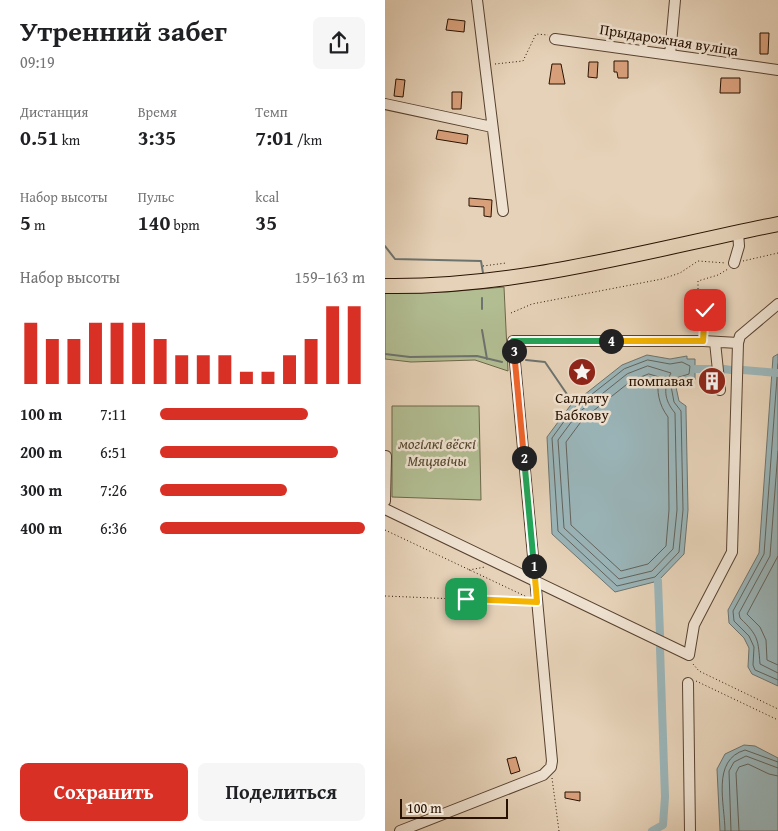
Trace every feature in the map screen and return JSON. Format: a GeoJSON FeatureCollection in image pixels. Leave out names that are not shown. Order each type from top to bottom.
{"type":"FeatureCollection","features":[{"type":"Feature","properties":{"kind":"main road"},"geometry":{"type":"LineString","coordinates":[[385,286],[430,286],[512,278],[778,224]]}},
{"type":"Feature","properties":{"kind":"street"},"geometry":{"type":"LineString","coordinates":[[477,0],[503,211]]}},
{"type":"Feature","properties":{"kind":"street"},"geometry":{"type":"LineString","coordinates":[[670,55],[675,0]]}},
{"type":"Feature","properties":{"kind":"street","name":"Прыдарожная вуліца"},"geometry":{"type":"LineString","coordinates":[[555,39],[750,68],[778,70]]}},
{"type":"Feature","properties":{"kind":"street"},"geometry":{"type":"LineString","coordinates":[[385,104],[492,127]]}},
{"type":"Feature","properties":{"kind":"street"},"geometry":{"type":"LineString","coordinates":[[734,262],[739,246],[738,232]]}},
{"type":"Feature","properties":{"kind":"street"},"geometry":{"type":"LineString","coordinates":[[385,509],[689,655],[694,625],[732,552],[738,343],[740,336],[778,304]]}},
{"type":"Feature","properties":{"kind":"street"},"geometry":{"type":"LineString","coordinates":[[400,831],[543,775],[551,767],[552,761],[513,341],[703,341],[738,343]]}},
{"type":"Feature","properties":{"kind":"street"},"geometry":{"type":"LineString","coordinates":[[715,342],[720,390]]}},
{"type":"Feature","properties":{"kind":"street"},"geometry":{"type":"LineString","coordinates":[[385,501],[386,456]]}},
{"type":"Feature","properties":{"kind":"street"},"geometry":{"type":"LineString","coordinates":[[688,682],[690,831]]}},
{"type":"Feature","properties":{"kind":"path"},"geometry":{"type":"LineString","coordinates":[[484,65],[523,61],[536,34],[544,33],[555,39]]}},
{"type":"Feature","properties":{"kind":"path"},"geometry":{"type":"LineString","coordinates":[[511,312],[532,304],[662,279],[680,273],[698,261],[734,262],[761,258],[778,252]]}},
{"type":"Feature","properties":{"kind":"path"},"geometry":{"type":"LineString","coordinates":[[703,341],[705,310],[698,294],[698,281],[718,275],[734,262]]}},
{"type":"Feature","properties":{"kind":"path"},"geometry":{"type":"LineString","coordinates":[[483,266],[486,264],[506,263]]}},
{"type":"Feature","properties":{"kind":"path"},"geometry":{"type":"LineString","coordinates":[[486,264],[487,271]]}},
{"type":"Feature","properties":{"kind":"path"},"geometry":{"type":"LineString","coordinates":[[385,530],[537,602]]}},
{"type":"Feature","properties":{"kind":"path"},"geometry":{"type":"LineString","coordinates":[[469,570],[500,564]]}},
{"type":"Feature","properties":{"kind":"path"},"geometry":{"type":"LineString","coordinates":[[385,596],[537,602]]}},
{"type":"Feature","properties":{"kind":"path"},"geometry":{"type":"LineString","coordinates":[[689,655],[699,671],[778,709]]}},
{"type":"Feature","properties":{"kind":"path"},"geometry":{"type":"LineString","coordinates":[[688,682],[698,681],[778,720]]}},
{"type":"Feature","properties":{"kind":"path"},"geometry":{"type":"LineString","coordinates":[[551,767],[559,831]]}},
{"type":"Feature","properties":{"kind":"green space"},"geometry":{"type":"Polygon","coordinates":[[[504,287],[508,371],[475,360],[411,362],[385,359],[385,292],[447,292],[504,287]]]}},
{"type":"Feature","properties":{"kind":"green space","name":"могілкі вёскі Мяцявічы"},"geometry":{"type":"Polygon","coordinates":[[[392,406],[479,406],[481,500],[392,497],[392,406]]]}},
{"type":"Feature","properties":{"kind":"water"},"geometry":{"type":"Polygon","coordinates":[[[778,354],[778,686],[752,674],[748,667],[749,648],[744,638],[729,623],[728,610],[759,553],[773,357],[778,354]]]}},
{"type":"Feature","properties":{"kind":"water"},"geometry":{"type":"Polygon","coordinates":[[[647,355],[670,359],[687,356],[687,359],[695,359],[695,380],[687,380],[687,385],[679,382],[676,387],[679,401],[686,406],[688,510],[684,554],[658,581],[615,592],[552,534],[547,437],[570,406],[622,365],[647,355]]]}},
{"type":"Feature","properties":{"kind":"water"},"geometry":{"type":"Polygon","coordinates":[[[744,745],[755,746],[778,758],[778,831],[720,831],[717,769],[725,754],[744,745]]]}},
{"type":"Feature","properties":{"kind":"building"},"geometry":{"type":"Polygon","coordinates":[[[448,19],[465,21],[464,32],[446,30],[448,19]]]}},
{"type":"Feature","properties":{"kind":"building"},"geometry":{"type":"Polygon","coordinates":[[[760,33],[769,33],[768,54],[760,54],[760,33]]]}},
{"type":"Feature","properties":{"kind":"building"},"geometry":{"type":"Polygon","coordinates":[[[614,61],[628,61],[628,78],[618,78],[617,72],[614,72],[614,61]]]}},
{"type":"Feature","properties":{"kind":"building"},"geometry":{"type":"Polygon","coordinates":[[[589,62],[598,62],[597,78],[588,77],[589,62]]]}},
{"type":"Feature","properties":{"kind":"building"},"geometry":{"type":"Polygon","coordinates":[[[552,64],[561,64],[565,84],[549,84],[552,64]]]}},
{"type":"Feature","properties":{"kind":"building"},"geometry":{"type":"Polygon","coordinates":[[[721,78],[740,78],[740,93],[720,93],[721,78]]]}},
{"type":"Feature","properties":{"kind":"building"},"geometry":{"type":"Polygon","coordinates":[[[396,79],[405,80],[403,97],[394,96],[396,79]]]}},
{"type":"Feature","properties":{"kind":"building"},"geometry":{"type":"Polygon","coordinates":[[[452,92],[462,92],[461,109],[452,109],[452,92]]]}},
{"type":"Feature","properties":{"kind":"building"},"geometry":{"type":"Polygon","coordinates":[[[438,130],[468,135],[467,144],[436,139],[438,130]]]}},
{"type":"Feature","properties":{"kind":"building"},"geometry":{"type":"Polygon","coordinates":[[[469,198],[492,200],[491,217],[484,216],[484,207],[469,206],[469,198]]]}},
{"type":"Feature","properties":{"kind":"building"},"geometry":{"type":"Polygon","coordinates":[[[516,757],[520,771],[511,774],[507,759],[516,757]]]}},
{"type":"Feature","properties":{"kind":"building"},"geometry":{"type":"Polygon","coordinates":[[[565,792],[580,792],[580,801],[565,798],[565,792]]]}},
{"type":"Feature","properties":{"kind":"waterway"},"geometry":{"type":"LineString","coordinates":[[385,246],[395,259],[481,261],[483,273]]}},
{"type":"Feature","properties":{"kind":"waterway"},"geometry":{"type":"LineString","coordinates":[[482,298],[482,309]]}},
{"type":"Feature","properties":{"kind":"waterway"},"geometry":{"type":"LineString","coordinates":[[482,330],[487,359]]}},
{"type":"Feature","properties":{"kind":"waterway"},"geometry":{"type":"LineString","coordinates":[[385,354],[410,357],[477,356],[502,362]]}},
{"type":"Feature","properties":{"kind":"waterway"},"geometry":{"type":"LineString","coordinates":[[526,360],[545,362],[573,403]]}},
{"type":"Feature","properties":{"kind":"waterway"},"geometry":{"type":"LineString","coordinates":[[695,369],[712,369]]}},
{"type":"Feature","properties":{"kind":"waterway"},"geometry":{"type":"LineString","coordinates":[[724,369],[731,370]]}},
{"type":"Feature","properties":{"kind":"waterway"},"geometry":{"type":"LineString","coordinates":[[743,370],[778,373]]}},
{"type":"Feature","properties":{"kind":"waterway"},"geometry":{"type":"LineString","coordinates":[[658,581],[660,635]]}},
{"type":"Feature","properties":{"kind":"waterway"},"geometry":{"type":"LineString","coordinates":[[652,831],[663,825],[665,797],[660,648]]}},
{"type":"Feature","properties":{"kind":"place","name":"Салдату Бабкову"},"geometry":{"type":"Point","coordinates":[582,372]}},
{"type":"Feature","properties":{"kind":"place","name":"помпавая"},"geometry":{"type":"Point","coordinates":[712,381]}},
{"type":"Feature","properties":{"kind":"route"},"geometry":{"type":"LineString","coordinates":[[466,599],[537,602],[513,341],[703,341],[705,310]]}}]}
